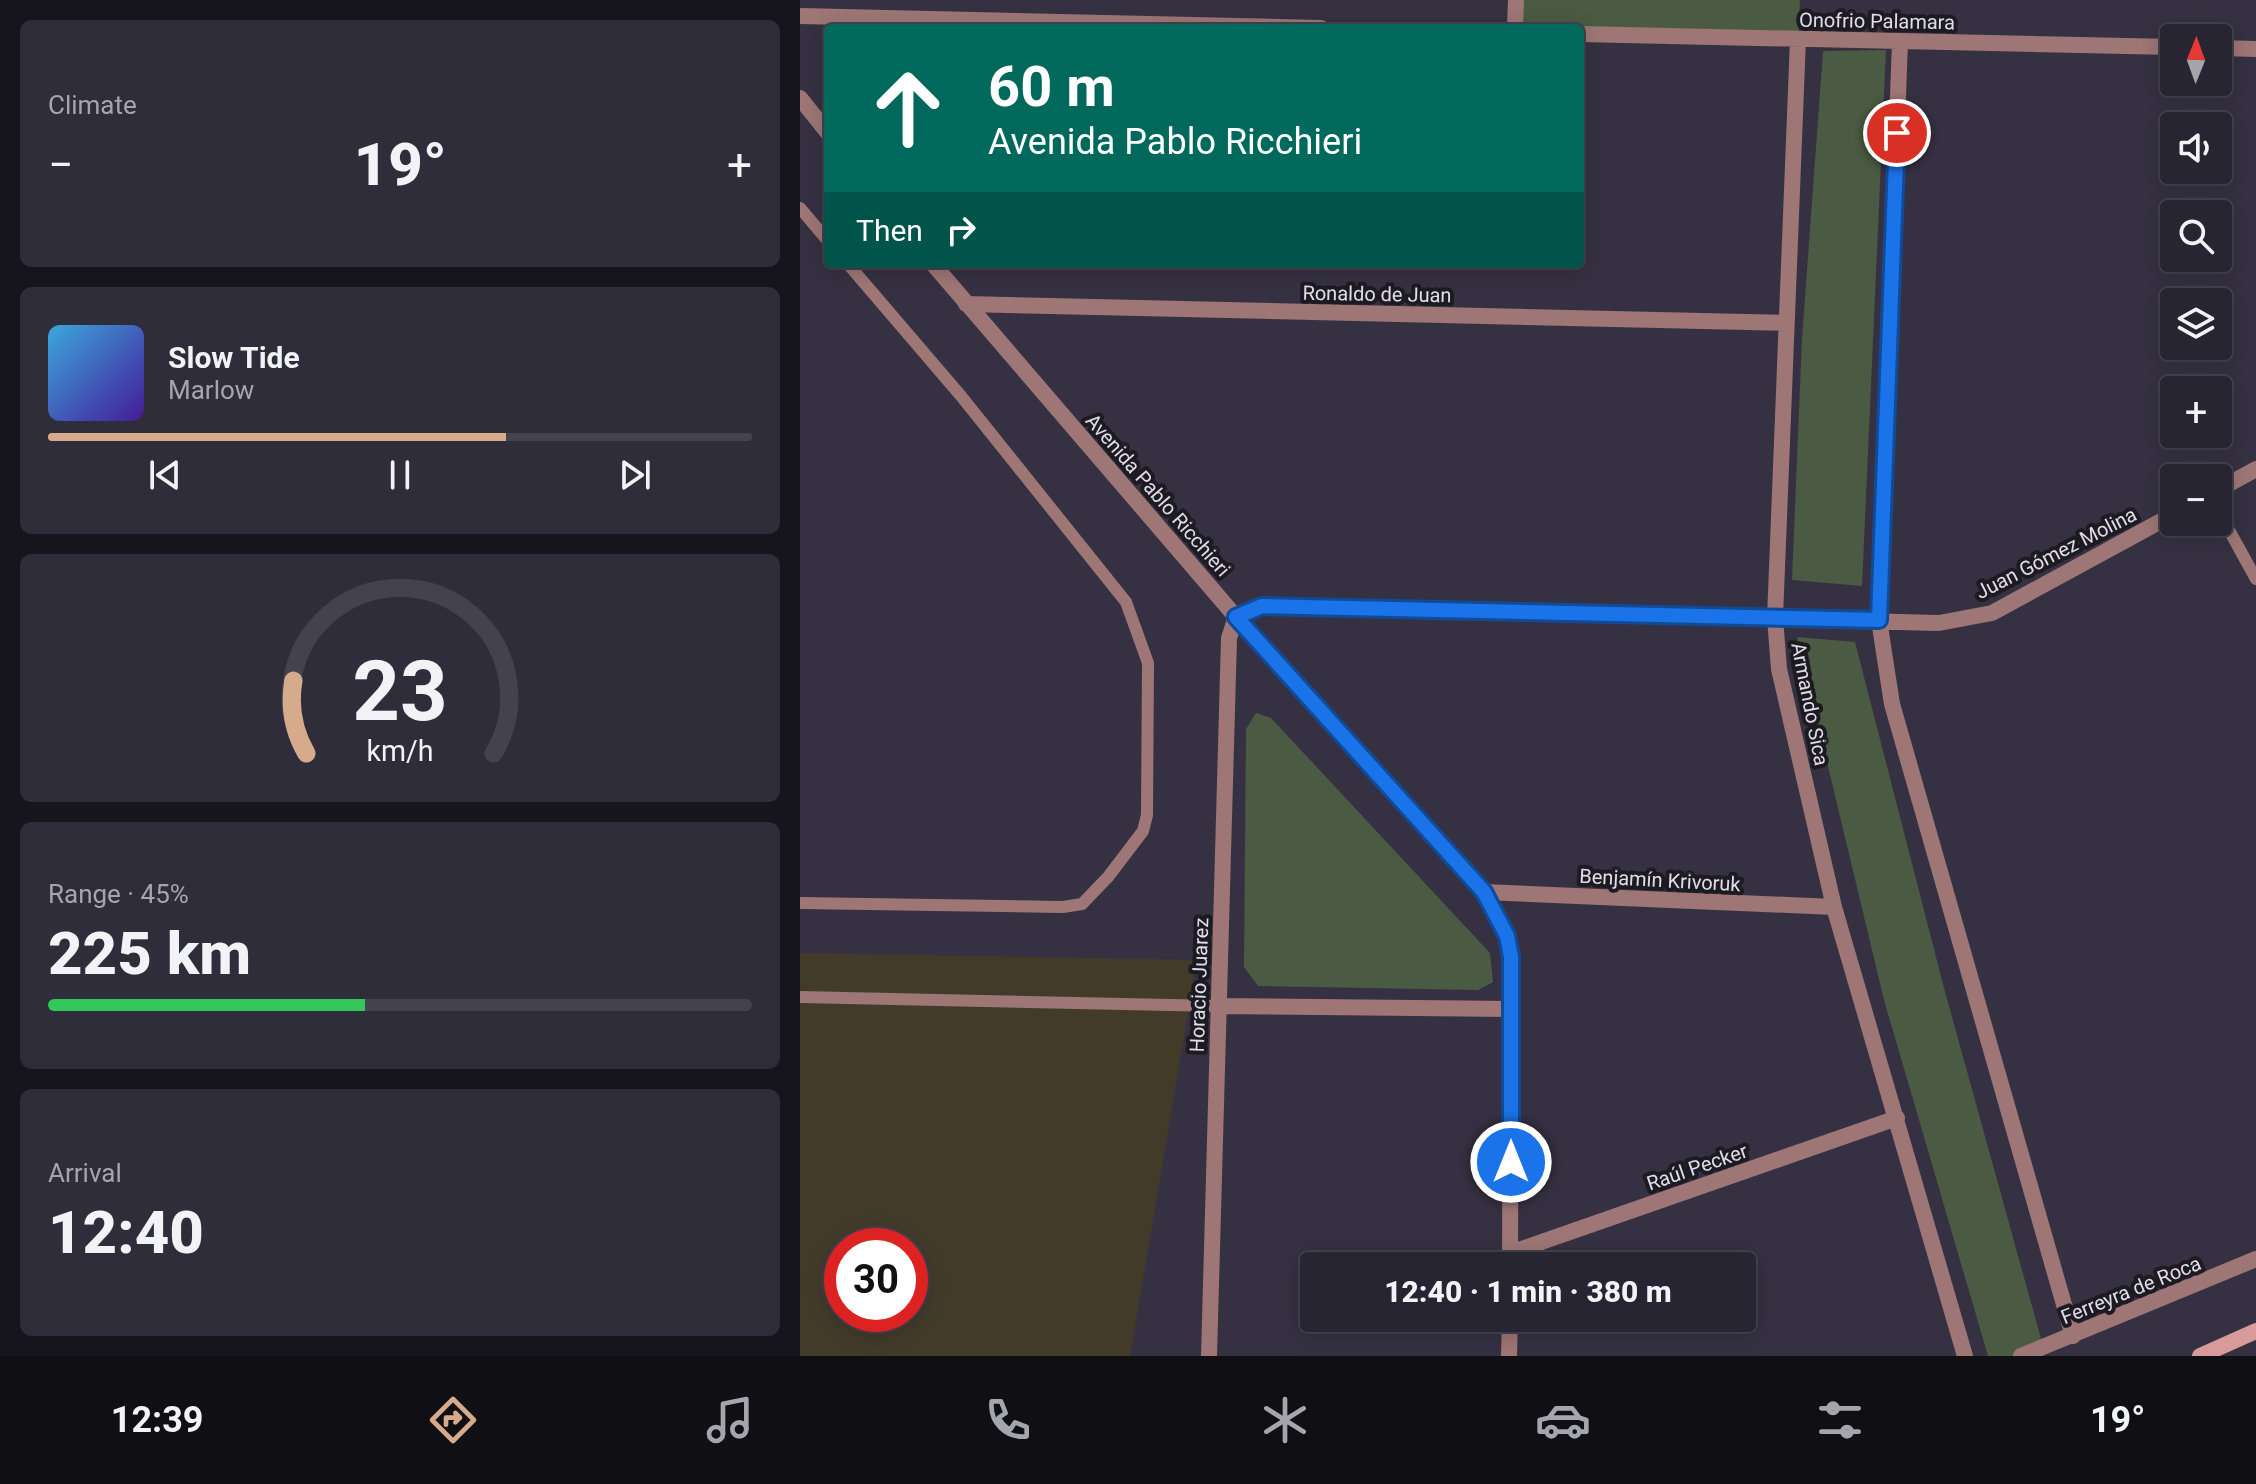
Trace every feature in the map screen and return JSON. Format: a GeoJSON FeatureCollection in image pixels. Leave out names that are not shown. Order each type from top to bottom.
{"type":"FeatureCollection","features":[{"type":"Feature","properties":{"kind":"street"},"geometry":{"type":"LineString","coordinates":[[1515,24],[1516,0]]}},
{"type":"Feature","properties":{"kind":"street"},"geometry":{"type":"LineString","coordinates":[[800,16],[944,24]]}},
{"type":"Feature","properties":{"kind":"street","name":"Onofrio Palamara"},"geometry":{"type":"LineString","coordinates":[[1584,34],[2160,47]]}},
{"type":"Feature","properties":{"kind":"street","name":"Armando Sica"},"geometry":{"type":"LineString","coordinates":[[1798,39],[1775,618],[1779,669],[1834,907],[1965,1356]]}},
{"type":"Feature","properties":{"kind":"street"},"geometry":{"type":"LineString","coordinates":[[1900,41],[1879,620],[1892,704],[2073,1336]]}},
{"type":"Feature","properties":{"kind":"street"},"geometry":{"type":"LineString","coordinates":[[2232,48],[2256,49]]}},
{"type":"Feature","properties":{"kind":"street"},"geometry":{"type":"LineString","coordinates":[[800,98],[824,128]]}},
{"type":"Feature","properties":{"kind":"street","name":"Avenida Pablo Ricchieri"},"geometry":{"type":"LineString","coordinates":[[938,268],[1236,617],[1484,892],[1507,936],[1511,1009],[1510,1252]]}},
{"type":"Feature","properties":{"kind":"street","name":"Ronaldo de Juan"},"geometry":{"type":"LineString","coordinates":[[966,304],[1786,323]]}},
{"type":"Feature","properties":{"kind":"street"},"geometry":{"type":"LineString","coordinates":[[2232,482],[2256,469]]}},
{"type":"Feature","properties":{"kind":"street","name":"Juan Gómez Molina"},"geometry":{"type":"LineString","coordinates":[[1236,617],[1262,606],[1939,623],[1992,613],[2160,522]]}},
{"type":"Feature","properties":{"kind":"street","name":"Horacio Juarez"},"geometry":{"type":"LineString","coordinates":[[1209,1356],[1229,638],[1236,617]]}},
{"type":"Feature","properties":{"kind":"street","name":"Benjamín Krivoruk"},"geometry":{"type":"LineString","coordinates":[[1484,892],[1834,907]]}},
{"type":"Feature","properties":{"kind":"street"},"geometry":{"type":"LineString","coordinates":[[1219,1006],[1511,1009]]}},
{"type":"Feature","properties":{"kind":"street","name":"Raúl Pecker"},"geometry":{"type":"LineString","coordinates":[[1532,1252],[1897,1118]]}},
{"type":"Feature","properties":{"kind":"street","name":"Ferreyra de Roca"},"geometry":{"type":"LineString","coordinates":[[2021,1356],[2256,1259]]}},
{"type":"Feature","properties":{"kind":"street"},"geometry":{"type":"LineString","coordinates":[[2200,1356],[2256,1331]]}},
{"type":"Feature","properties":{"kind":"street"},"geometry":{"type":"LineString","coordinates":[[1509,1356],[1510,1332]]}},
{"type":"Feature","properties":{"kind":"lane"},"geometry":{"type":"LineString","coordinates":[[800,208],[824,236]]}},
{"type":"Feature","properties":{"kind":"lane"},"geometry":{"type":"LineString","coordinates":[[800,903],[1063,907],[1082,904],[1143,831],[1147,815],[1148,663],[1126,602],[981,420],[851,268]]}},
{"type":"Feature","properties":{"kind":"lane"},"geometry":{"type":"LineString","coordinates":[[2232,535],[2256,579]]}},
{"type":"Feature","properties":{"kind":"lane"},"geometry":{"type":"LineString","coordinates":[[800,997],[1219,1006]]}},
{"type":"Feature","properties":{"kind":"shaded area"},"geometry":{"type":"Polygon","coordinates":[[[800,953],[1197,960],[1130,1356],[800,1356],[800,953]]]}},
{"type":"Feature","properties":{"kind":"green space"},"geometry":{"type":"Polygon","coordinates":[[[1516,0],[1800,0],[1798,39],[1584,31],[1584,24],[1515,24],[1516,0]]]}},
{"type":"Feature","properties":{"kind":"green space"},"geometry":{"type":"Polygon","coordinates":[[[1886,50],[1862,586],[1792,580],[1802,339],[1823,51],[1886,50]]]}},
{"type":"Feature","properties":{"kind":"green space"},"geometry":{"type":"Polygon","coordinates":[[[1797,637],[1855,642],[1944,988],[2043,1346],[2022,1356],[1988,1356],[1884,1000],[1797,637]]]}},
{"type":"Feature","properties":{"kind":"green space"},"geometry":{"type":"Polygon","coordinates":[[[1256,713],[1271,718],[1490,953],[1493,982],[1478,990],[1258,986],[1244,967],[1246,729],[1256,713]]]}},
{"type":"Feature","properties":{"kind":"route"},"geometry":{"type":"LineString","coordinates":[[1511,1162],[1511,957],[1507,936],[1484,892],[1236,617],[1262,606],[1879,620],[1897,133]]}}]}
